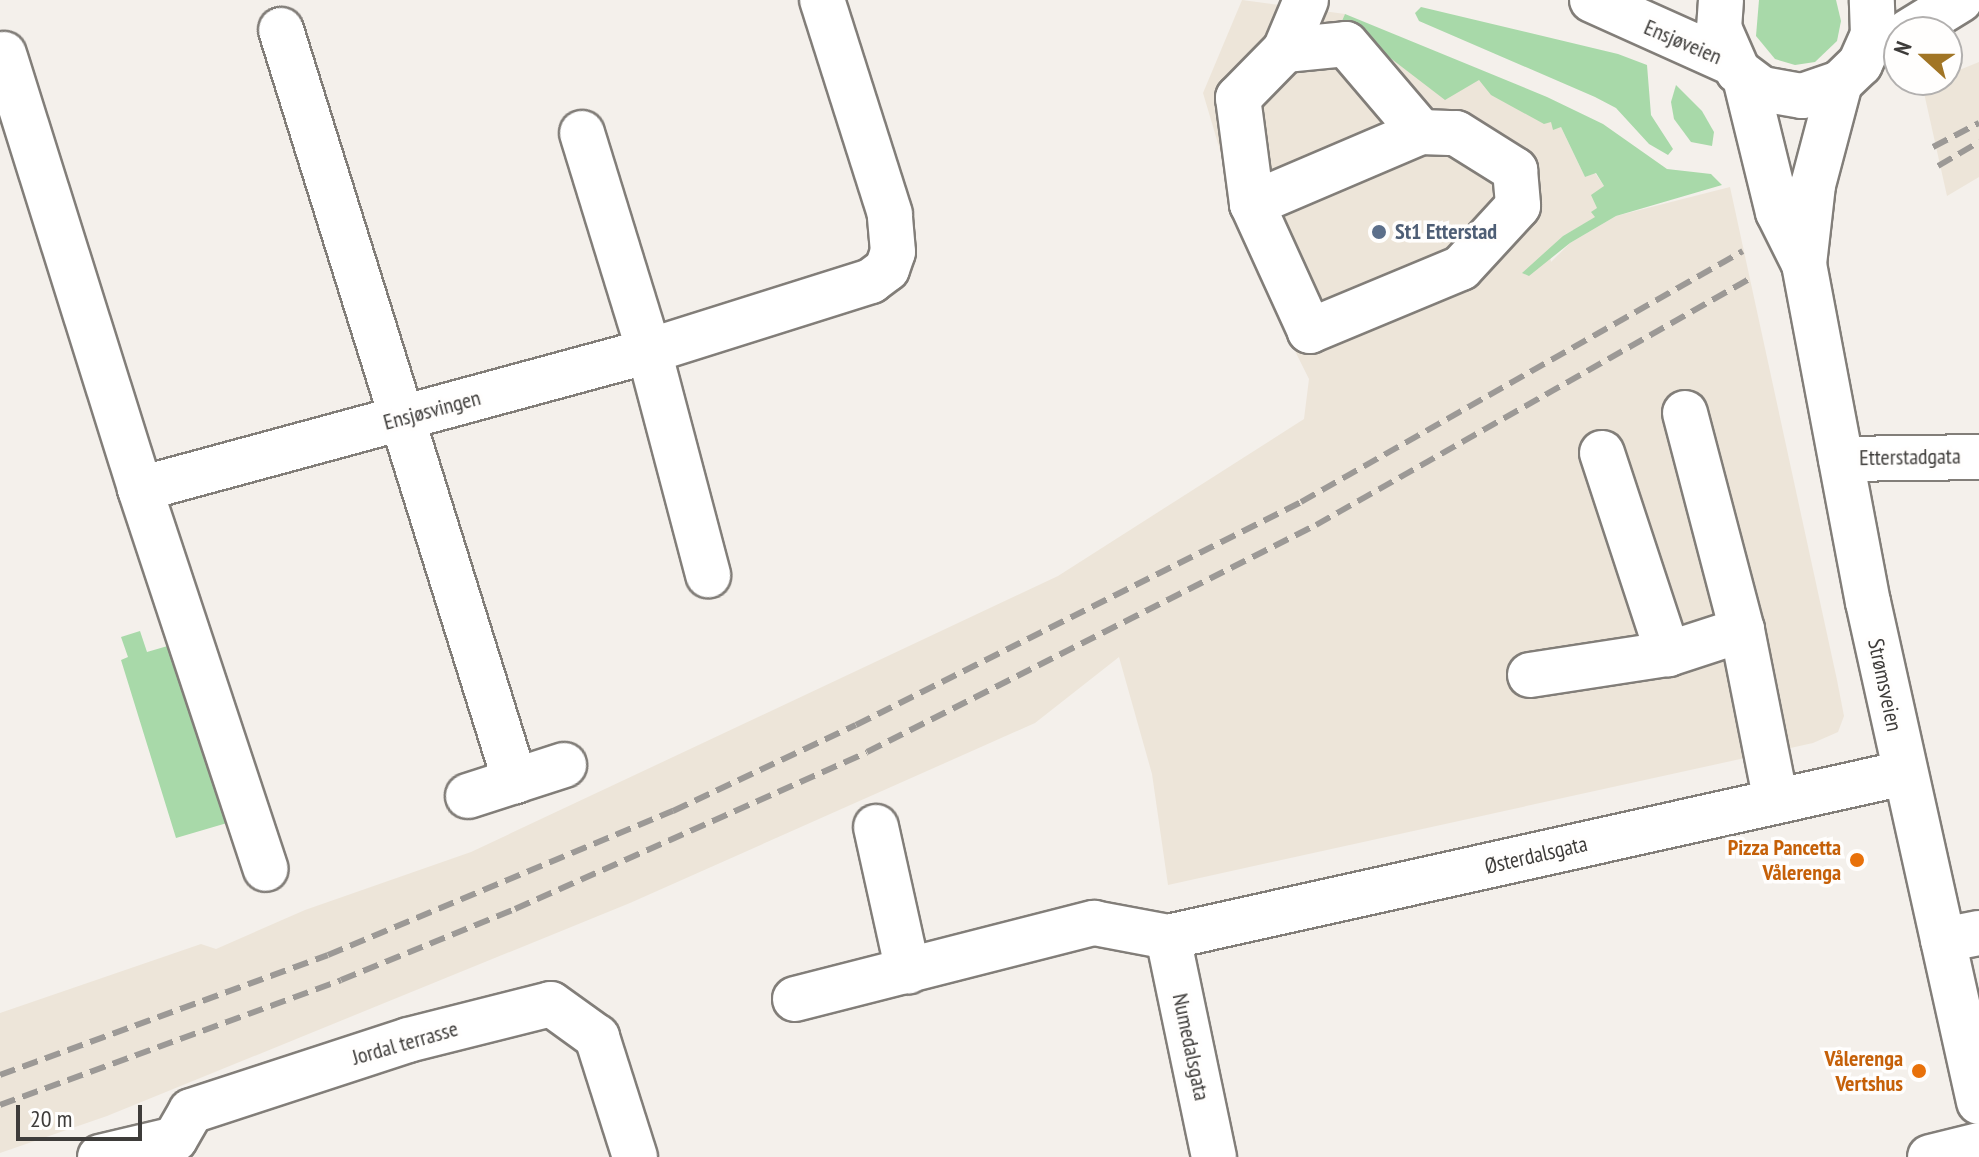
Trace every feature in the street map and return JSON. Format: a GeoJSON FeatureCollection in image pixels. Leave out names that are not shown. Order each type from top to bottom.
{"type":"FeatureCollection","features":[{"type":"Feature","properties":{"kind":"main road","name":"Ensjøsvingen"},"geometry":{"type":"LineString","coordinates":[[140,489],[649,351],[854,289],[887,269],[893,252],[890,214],[822,0]]}},
{"type":"Feature","properties":{"kind":"main road"},"geometry":{"type":"LineString","coordinates":[[1252,204],[1421,132],[1456,133],[1515,170],[1518,206],[1461,268],[1310,331],[1252,204],[1238,98],[1285,50],[1306,0]]}},
{"type":"Feature","properties":{"kind":"main road","name":"Ensjøveien"},"geometry":{"type":"LineString","coordinates":[[1592,0],[1739,70]]}},
{"type":"Feature","properties":{"kind":"main road","name":"Strømsveien"},"geometry":{"type":"LineString","coordinates":[[1721,0],[1719,28],[1739,70],[1778,212],[1804,264],[1904,773],[1961,937],[1979,1102]]}},
{"type":"Feature","properties":{"kind":"main road","name":"Strømsveien"},"geometry":{"type":"LineString","coordinates":[[1804,264],[1813,185],[1869,57],[1875,16],[1872,0]]}},
{"type":"Feature","properties":{"kind":"main road"},"geometry":{"type":"LineString","coordinates":[[1934,16],[1960,0]]}},
{"type":"Feature","properties":{"kind":"main road"},"geometry":{"type":"LineString","coordinates":[[281,30],[515,781]]}},
{"type":"Feature","properties":{"kind":"main road"},"geometry":{"type":"LineString","coordinates":[[1285,50],[1346,44],[1421,132]]}},
{"type":"Feature","properties":{"kind":"main road"},"geometry":{"type":"LineString","coordinates":[[4,54],[140,489],[266,869]]}},
{"type":"Feature","properties":{"kind":"main road"},"geometry":{"type":"LineString","coordinates":[[1739,70],[1762,89],[1802,96],[1869,57]]}},
{"type":"Feature","properties":{"kind":"main road"},"geometry":{"type":"LineString","coordinates":[[582,133],[649,351],[708,575]]}},
{"type":"Feature","properties":{"kind":"main road"},"geometry":{"type":"LineString","coordinates":[[1685,413],[1742,630],[1776,801]]}},
{"type":"Feature","properties":{"kind":"main road"},"geometry":{"type":"LineString","coordinates":[[1602,453],[1668,654]]}},
{"type":"Feature","properties":{"kind":"main road","name":"Etterstadgata"},"geometry":{"type":"LineString","coordinates":[[1841,459],[1979,457]]}},
{"type":"Feature","properties":{"kind":"main road"},"geometry":{"type":"LineString","coordinates":[[1530,675],[1668,654],[1742,630]]}},
{"type":"Feature","properties":{"kind":"main road"},"geometry":{"type":"LineString","coordinates":[[468,796],[564,765]]}},
{"type":"Feature","properties":{"kind":"main road","name":"Østerdalsgata"},"geometry":{"type":"LineString","coordinates":[[1168,937],[1904,773]]}},
{"type":"Feature","properties":{"kind":"main road"},"geometry":{"type":"LineString","coordinates":[[876,827],[908,971]]}},
{"type":"Feature","properties":{"kind":"main road"},"geometry":{"type":"LineString","coordinates":[[795,999],[1094,923],[1168,937]]}},
{"type":"Feature","properties":{"kind":"main road","name":"Numedalsgata"},"geometry":{"type":"LineString","coordinates":[[1168,937],[1214,1157]]}},
{"type":"Feature","properties":{"kind":"main road","name":"Jordal terrasse"},"geometry":{"type":"LineString","coordinates":[[100,1157],[175,1139],[191,1111],[408,1040],[551,1004],[597,1037],[635,1157]]}},
{"type":"Feature","properties":{"kind":"main road"},"geometry":{"type":"LineString","coordinates":[[1930,1157],[1979,1145]]}},
{"type":"Feature","properties":{"kind":"shaded area"},"geometry":{"type":"Polygon","coordinates":[[[1242,0],[1345,14],[1343,21],[1479,80],[1561,127],[1585,177],[1595,173],[1604,186],[1596,217],[1563,236],[1549,250],[1551,262],[1570,243],[1616,216],[1730,187],[1837,680],[1844,716],[1838,732],[1813,743],[1168,885],[1152,774],[1119,657],[1035,723],[630,903],[107,1116],[0,1153],[0,1013],[201,944],[216,949],[305,910],[471,852],[1058,576],[1304,419],[1309,379],[1257,275],[1203,93],[1242,0]]]}},
{"type":"Feature","properties":{"kind":"shaded area"},"geometry":{"type":"Polygon","coordinates":[[[1979,62],[1979,177],[1947,196],[1925,96],[1963,96],[1963,68],[1979,62]]]}},
{"type":"Feature","properties":{"kind":"green space"},"geometry":{"type":"Polygon","coordinates":[[[1759,0],[1836,0],[1841,21],[1837,41],[1815,62],[1795,65],[1775,59],[1756,36],[1759,0]]]}},
{"type":"Feature","properties":{"kind":"green space"},"geometry":{"type":"Polygon","coordinates":[[[1421,7],[1618,54],[1647,65],[1651,115],[1673,149],[1668,155],[1649,144],[1616,108],[1595,97],[1419,21],[1415,13],[1421,7]]]}},
{"type":"Feature","properties":{"kind":"green space"},"geometry":{"type":"Polygon","coordinates":[[[1345,14],[1547,97],[1603,124],[1667,169],[1711,174],[1722,185],[1616,216],[1570,243],[1529,276],[1522,273],[1563,236],[1595,217],[1591,212],[1597,208],[1591,195],[1604,186],[1596,173],[1585,177],[1561,127],[1553,130],[1551,122],[1544,124],[1491,95],[1479,80],[1445,100],[1342,21],[1345,14]]]}},
{"type":"Feature","properties":{"kind":"green space"},"geometry":{"type":"Polygon","coordinates":[[[1676,85],[1702,111],[1714,132],[1712,146],[1691,142],[1674,119],[1671,102],[1676,85]]]}},
{"type":"Feature","properties":{"kind":"green space"},"geometry":{"type":"Polygon","coordinates":[[[140,631],[147,652],[171,645],[227,823],[176,838],[121,660],[128,657],[121,637],[140,631]]]}},
{"type":"Feature","properties":{"kind":"railway"},"geometry":{"type":"LineString","coordinates":[[1933,147],[1979,123]]}},
{"type":"Feature","properties":{"kind":"railway"},"geometry":{"type":"LineString","coordinates":[[1938,166],[1979,142]]}},
{"type":"Feature","properties":{"kind":"railway"},"geometry":{"type":"LineString","coordinates":[[0,1075],[328,955],[673,811],[856,725],[1301,502],[1743,251]]}},
{"type":"Feature","properties":{"kind":"railway"},"geometry":{"type":"LineString","coordinates":[[0,1105],[341,980],[515,909],[867,752],[1316,525],[1749,279]]}},
{"type":"Feature","properties":{"kind":"place","name":"St1 Etterstad"},"geometry":{"type":"Point","coordinates":[1379,232]}},
{"type":"Feature","properties":{"kind":"place","name":"Pizza Pancetta Vålerenga"},"geometry":{"type":"Point","coordinates":[1857,860]}},
{"type":"Feature","properties":{"kind":"place","name":"Vålerenga Vertshus"},"geometry":{"type":"Point","coordinates":[1919,1071]}}]}
